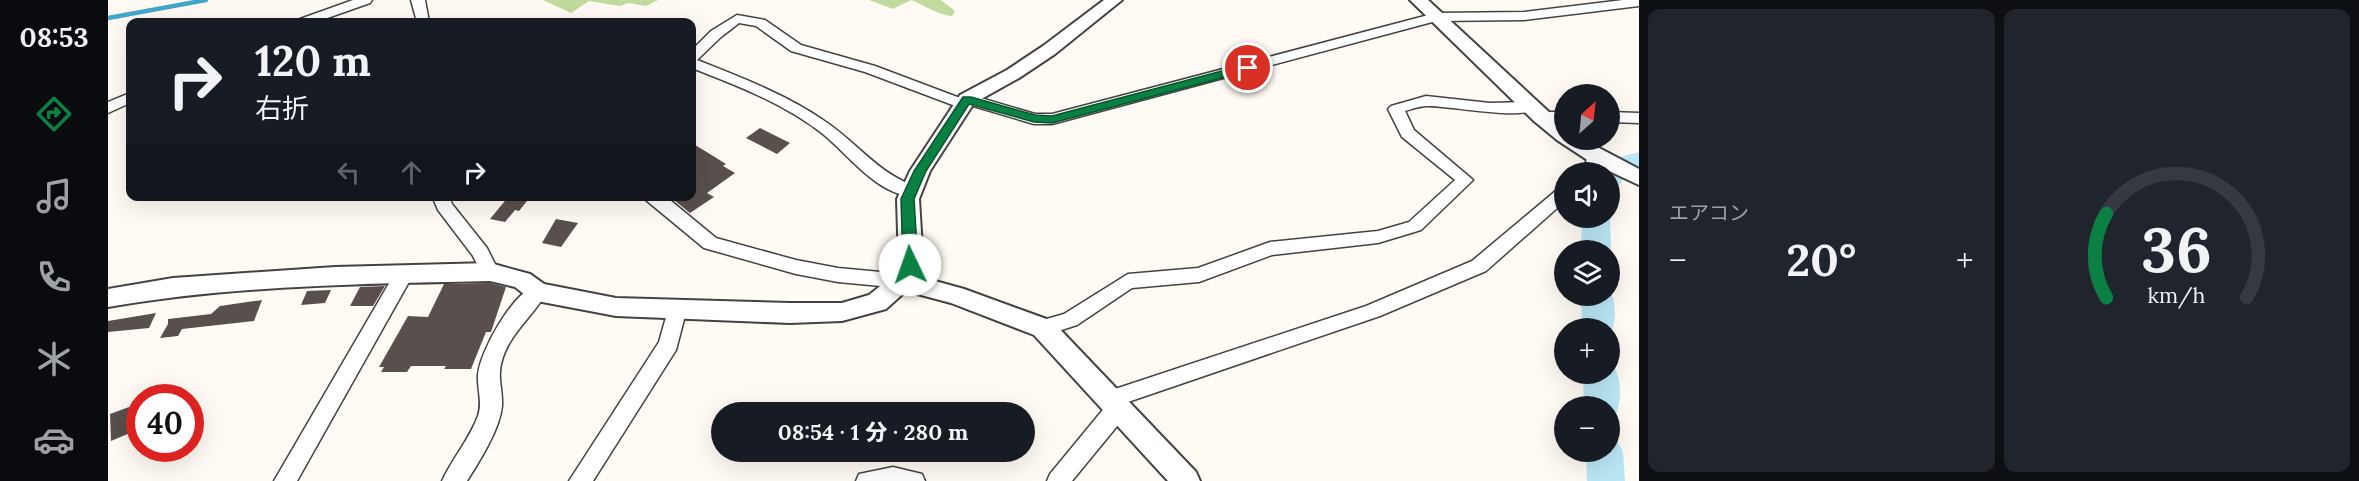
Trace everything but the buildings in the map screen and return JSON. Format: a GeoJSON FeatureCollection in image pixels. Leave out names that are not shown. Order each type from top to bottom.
{"type":"FeatureCollection","features":[{"type":"Feature","properties":{"kind":"street"},"geometry":{"type":"LineString","coordinates":[[316,18],[365,0]]}},
{"type":"Feature","properties":{"kind":"street"},"geometry":{"type":"LineString","coordinates":[[418,0],[422,18]]}},
{"type":"Feature","properties":{"kind":"street"},"geometry":{"type":"LineString","coordinates":[[108,298],[173,287],[405,273],[490,272],[522,280],[537,292],[616,307],[790,313],[842,312],[878,302],[902,281],[910,265],[908,199],[920,171],[965,102],[1049,50],[1114,0]]}},
{"type":"Feature","properties":{"kind":"street"},"geometry":{"type":"LineString","coordinates":[[1418,0],[1554,128]]}},
{"type":"Feature","properties":{"kind":"street"},"geometry":{"type":"LineString","coordinates":[[696,53],[716,34],[738,19],[760,23],[796,48],[870,69],[965,102],[1034,119],[1052,119],[1436,17],[1524,16],[1639,2]]}},
{"type":"Feature","properties":{"kind":"street"},"geometry":{"type":"LineString","coordinates":[[696,65],[748,86],[818,123],[877,177],[911,191]]}},
{"type":"Feature","properties":{"kind":"street"},"geometry":{"type":"LineString","coordinates":[[108,108],[126,100]]}},
{"type":"Feature","properties":{"kind":"street"},"geometry":{"type":"LineString","coordinates":[[1043,328],[1070,320],[1128,281],[1199,275],[1270,249],[1378,237],[1415,226],[1465,180],[1408,133],[1396,109],[1426,101],[1554,115]]}},
{"type":"Feature","properties":{"kind":"street"},"geometry":{"type":"LineString","coordinates":[[1620,117],[1639,118]]}},
{"type":"Feature","properties":{"kind":"street"},"geometry":{"type":"LineString","coordinates":[[1581,150],[1595,162]]}},
{"type":"Feature","properties":{"kind":"street"},"geometry":{"type":"LineString","coordinates":[[1620,171],[1635,176]]}},
{"type":"Feature","properties":{"kind":"street"},"geometry":{"type":"LineString","coordinates":[[442,201],[481,253],[490,272]]}},
{"type":"Feature","properties":{"kind":"street"},"geometry":{"type":"LineString","coordinates":[[659,201],[710,243],[817,271],[902,281],[957,295],[1043,328],[1186,481]]}},
{"type":"Feature","properties":{"kind":"street"},"geometry":{"type":"LineString","coordinates":[[1058,481],[1115,403],[1373,311],[1479,266],[1554,202]]}},
{"type":"Feature","properties":{"kind":"street"},"geometry":{"type":"LineString","coordinates":[[285,481],[405,273]]}},
{"type":"Feature","properties":{"kind":"street"},"geometry":{"type":"LineString","coordinates":[[453,481],[470,455],[491,408],[488,372],[502,333],[537,292]]}},
{"type":"Feature","properties":{"kind":"street"},"geometry":{"type":"LineString","coordinates":[[580,481],[669,344],[677,308]]}},
{"type":"Feature","properties":{"kind":"street"},"geometry":{"type":"LineString","coordinates":[[867,481],[893,477],[914,481]]}},
{"type":"Feature","properties":{"kind":"green space"},"geometry":{"type":"Polygon","coordinates":[[[543,0],[658,0],[646,6],[628,3],[620,6],[589,1],[571,13],[543,0]]]}},
{"type":"Feature","properties":{"kind":"green space"},"geometry":{"type":"Polygon","coordinates":[[[869,0],[911,0],[893,9],[869,0]]]}},
{"type":"Feature","properties":{"kind":"green space"},"geometry":{"type":"Polygon","coordinates":[[[911,0],[941,0],[955,11],[952,16],[947,15],[911,0]]]}},
{"type":"Feature","properties":{"kind":"waterway"},"geometry":{"type":"LineString","coordinates":[[108,18],[206,0]]}},
{"type":"Feature","properties":{"kind":"waterway"},"geometry":{"type":"LineString","coordinates":[[1620,166],[1639,161]]}},
{"type":"Feature","properties":{"kind":"waterway"},"geometry":{"type":"LineString","coordinates":[[1596,228],[1596,240]]}},
{"type":"Feature","properties":{"kind":"waterway"},"geometry":{"type":"LineString","coordinates":[[1597,306],[1598,318]]}},
{"type":"Feature","properties":{"kind":"waterway"},"geometry":{"type":"LineString","coordinates":[[1601,384],[1601,396]]}},
{"type":"Feature","properties":{"kind":"waterway"},"geometry":{"type":"LineString","coordinates":[[1605,462],[1606,481]]}},
{"type":"Feature","properties":{"kind":"route"},"geometry":{"type":"LineString","coordinates":[[910,265],[908,199],[920,171],[967,99],[1034,119],[1052,119],[1248,68]]}}]}
